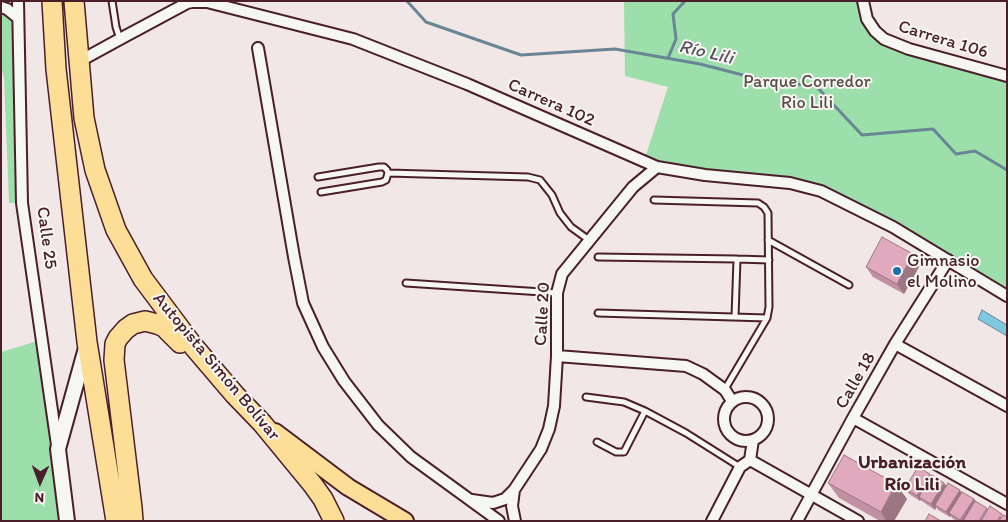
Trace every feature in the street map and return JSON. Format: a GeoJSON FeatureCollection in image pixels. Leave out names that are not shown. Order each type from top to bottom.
{"type":"FeatureCollection","features":[{"type":"Feature","properties":{"kind":"highway"},"geometry":{"type":"LineString","coordinates":[[52,1],[56,69],[88,342],[116,521]]}},
{"type":"Feature","properties":{"kind":"highway","name":"Autopista Simón Bolívar"},"geometry":{"type":"LineString","coordinates":[[74,1],[84,118],[95,170],[116,230],[143,279],[194,347],[262,423],[313,485],[324,499],[334,521]]}},
{"type":"Feature","properties":{"kind":"highway"},"geometry":{"type":"LineString","coordinates":[[133,521],[114,360],[114,348],[120,334],[136,323],[148,321],[164,328],[235,395]]}},
{"type":"Feature","properties":{"kind":"main road"},"geometry":{"type":"LineString","coordinates":[[262,423],[348,487],[405,521]]}},
{"type":"Feature","properties":{"kind":"street","name":"Calle 25"},"geometry":{"type":"LineString","coordinates":[[18,1],[22,203],[67,521]]}},
{"type":"Feature","properties":{"kind":"street","name":"Carrera 102"},"geometry":{"type":"LineString","coordinates":[[78,62],[186,3],[192,1],[207,2],[353,39],[467,84],[657,167],[705,175],[790,183],[821,191],[893,227],[1007,296]]}},
{"type":"Feature","properties":{"kind":"street","name":"Carrera 106"},"geometry":{"type":"LineString","coordinates":[[863,1],[868,18],[875,31],[884,39],[909,49],[1007,76]]}},
{"type":"Feature","properties":{"kind":"street"},"geometry":{"type":"LineString","coordinates":[[1,8],[7,9],[18,17]]}},
{"type":"Feature","properties":{"kind":"street"},"geometry":{"type":"LineString","coordinates":[[258,48],[301,294],[303,303],[323,347],[344,381],[378,425],[411,457],[499,521]]}},
{"type":"Feature","properties":{"kind":"street","name":"Calle 20"},"geometry":{"type":"LineString","coordinates":[[469,500],[493,503],[505,498],[514,490],[541,449],[550,429],[554,406],[557,356],[557,293],[562,274],[633,187],[657,167]]}},
{"type":"Feature","properties":{"kind":"street","name":"Calle 18"},"geometry":{"type":"LineString","coordinates":[[797,521],[895,344],[948,260]]}},
{"type":"Feature","properties":{"kind":"street","name":"Calle 25"},"geometry":{"type":"LineString","coordinates":[[58,449],[88,342]]}},
{"type":"Feature","properties":{"kind":"street"},"geometry":{"type":"LineString","coordinates":[[895,344],[1007,406]]}},
{"type":"Feature","properties":{"kind":"street"},"geometry":{"type":"LineString","coordinates":[[557,356],[686,366],[703,374],[725,390],[732,401]]}},
{"type":"Feature","properties":{"kind":"street"},"geometry":{"type":"LineString","coordinates":[[747,396],[761,402],[766,408],[769,415],[768,423],[766,430],[760,436],[747,441],[735,438],[726,429],[725,411],[732,401],[739,397],[747,396]]}},
{"type":"Feature","properties":{"kind":"street"},"geometry":{"type":"LineString","coordinates":[[853,418],[1007,504]]}},
{"type":"Feature","properties":{"kind":"street"},"geometry":{"type":"LineString","coordinates":[[712,521],[740,467],[750,460],[753,440]]}},
{"type":"Feature","properties":{"kind":"street"},"geometry":{"type":"LineString","coordinates":[[750,460],[858,521]]}},
{"type":"Feature","properties":{"kind":"street"},"geometry":{"type":"LineString","coordinates":[[514,490],[512,506],[516,521]]}},
{"type":"Feature","properties":{"kind":"lane"},"geometry":{"type":"LineString","coordinates":[[112,1],[120,39]]}},
{"type":"Feature","properties":{"kind":"lane"},"geometry":{"type":"LineString","coordinates":[[318,177],[379,167],[384,167],[388,173],[386,180],[382,182],[321,192]]}},
{"type":"Feature","properties":{"kind":"lane"},"geometry":{"type":"LineString","coordinates":[[388,173],[528,177],[540,180],[552,195],[560,213],[571,227],[589,240]]}},
{"type":"Feature","properties":{"kind":"lane"},"geometry":{"type":"LineString","coordinates":[[654,200],[758,203],[768,212],[769,307],[767,318],[725,390]]}},
{"type":"Feature","properties":{"kind":"lane"},"geometry":{"type":"LineString","coordinates":[[768,240],[849,285]]}},
{"type":"Feature","properties":{"kind":"lane"},"geometry":{"type":"LineString","coordinates":[[598,257],[769,260]]}},
{"type":"Feature","properties":{"kind":"lane"},"geometry":{"type":"LineString","coordinates":[[735,317],[737,259]]}},
{"type":"Feature","properties":{"kind":"lane"},"geometry":{"type":"LineString","coordinates":[[406,283],[557,293]]}},
{"type":"Feature","properties":{"kind":"lane"},"geometry":{"type":"LineString","coordinates":[[598,312],[767,318]]}},
{"type":"Feature","properties":{"kind":"lane"},"geometry":{"type":"LineString","coordinates":[[586,397],[624,402],[645,411],[686,433],[740,467]]}},
{"type":"Feature","properties":{"kind":"lane"},"geometry":{"type":"LineString","coordinates":[[597,442],[616,452],[624,452],[645,411]]}},
{"type":"Feature","properties":{"kind":"green space","name":"Parque Corredor Rio Lili"},"geometry":{"type":"Polygon","coordinates":[[[863,1],[867,19],[884,39],[1007,76],[1007,296],[821,191],[644,161],[668,87],[625,76],[624,2],[863,1]]]}},
{"type":"Feature","properties":{"kind":"green space"},"geometry":{"type":"Polygon","coordinates":[[[1,7],[17,17],[22,203],[9,203],[4,77],[1,67],[1,7]]]}},
{"type":"Feature","properties":{"kind":"green space"},"geometry":{"type":"Polygon","coordinates":[[[41,340],[67,521],[1,521],[1,352],[41,340]]]}},
{"type":"Feature","properties":{"kind":"water"},"geometry":{"type":"Polygon","coordinates":[[[982,310],[1007,325],[1007,336],[978,319],[982,310]]]}},
{"type":"Feature","properties":{"kind":"building"},"geometry":{"type":"Polygon","coordinates":[[[882,237],[913,254],[897,284],[866,267],[882,237]]]}},
{"type":"Feature","properties":{"kind":"building"},"geometry":{"type":"Polygon","coordinates":[[[844,455],[896,484],[881,512],[828,483],[844,455]]]}},
{"type":"Feature","properties":{"kind":"building"},"geometry":{"type":"Polygon","coordinates":[[[918,467],[930,474],[917,496],[905,488],[918,467]]]}},
{"type":"Feature","properties":{"kind":"building"},"geometry":{"type":"Polygon","coordinates":[[[932,475],[944,483],[931,504],[919,497],[932,475]]]}},
{"type":"Feature","properties":{"kind":"building"},"geometry":{"type":"Polygon","coordinates":[[[948,483],[960,490],[946,512],[935,505],[948,483]]]}},
{"type":"Feature","properties":{"kind":"building"},"geometry":{"type":"Polygon","coordinates":[[[962,492],[974,499],[960,520],[949,513],[962,492]]]}},
{"type":"Feature","properties":{"kind":"building"},"geometry":{"type":"Polygon","coordinates":[[[975,501],[987,508],[979,521],[963,521],[975,501]]]}},
{"type":"Feature","properties":{"kind":"building"},"geometry":{"type":"Polygon","coordinates":[[[990,506],[1002,514],[997,521],[981,521],[990,506]]]}},
{"type":"Feature","properties":{"kind":"building"},"geometry":{"type":"Polygon","coordinates":[[[929,514],[941,521],[925,521],[929,514]]]}},
{"type":"Feature","properties":{"kind":"building"},"geometry":{"type":"Polygon","coordinates":[[[1003,515],[1007,517],[1007,521],[999,521],[1003,515]]]}},
{"type":"Feature","properties":{"kind":"waterway","name":"Río Lili"},"geometry":{"type":"LineString","coordinates":[[407,1],[426,22],[521,55],[615,49],[700,64],[766,81],[816,86],[862,135],[933,129],[956,154],[975,151],[1007,170]]}},
{"type":"Feature","properties":{"kind":"waterway"},"geometry":{"type":"LineString","coordinates":[[668,58],[676,39],[673,14],[685,1]]}},
{"type":"Feature","properties":{"kind":"place","name":"Gimnasio el Molino"},"geometry":{"type":"Point","coordinates":[897,271]}},
{"type":"Feature","properties":{"kind":"district","name":"Urbanización Río Lili"},"geometry":{"type":"Point","coordinates":[912,474]}}]}
